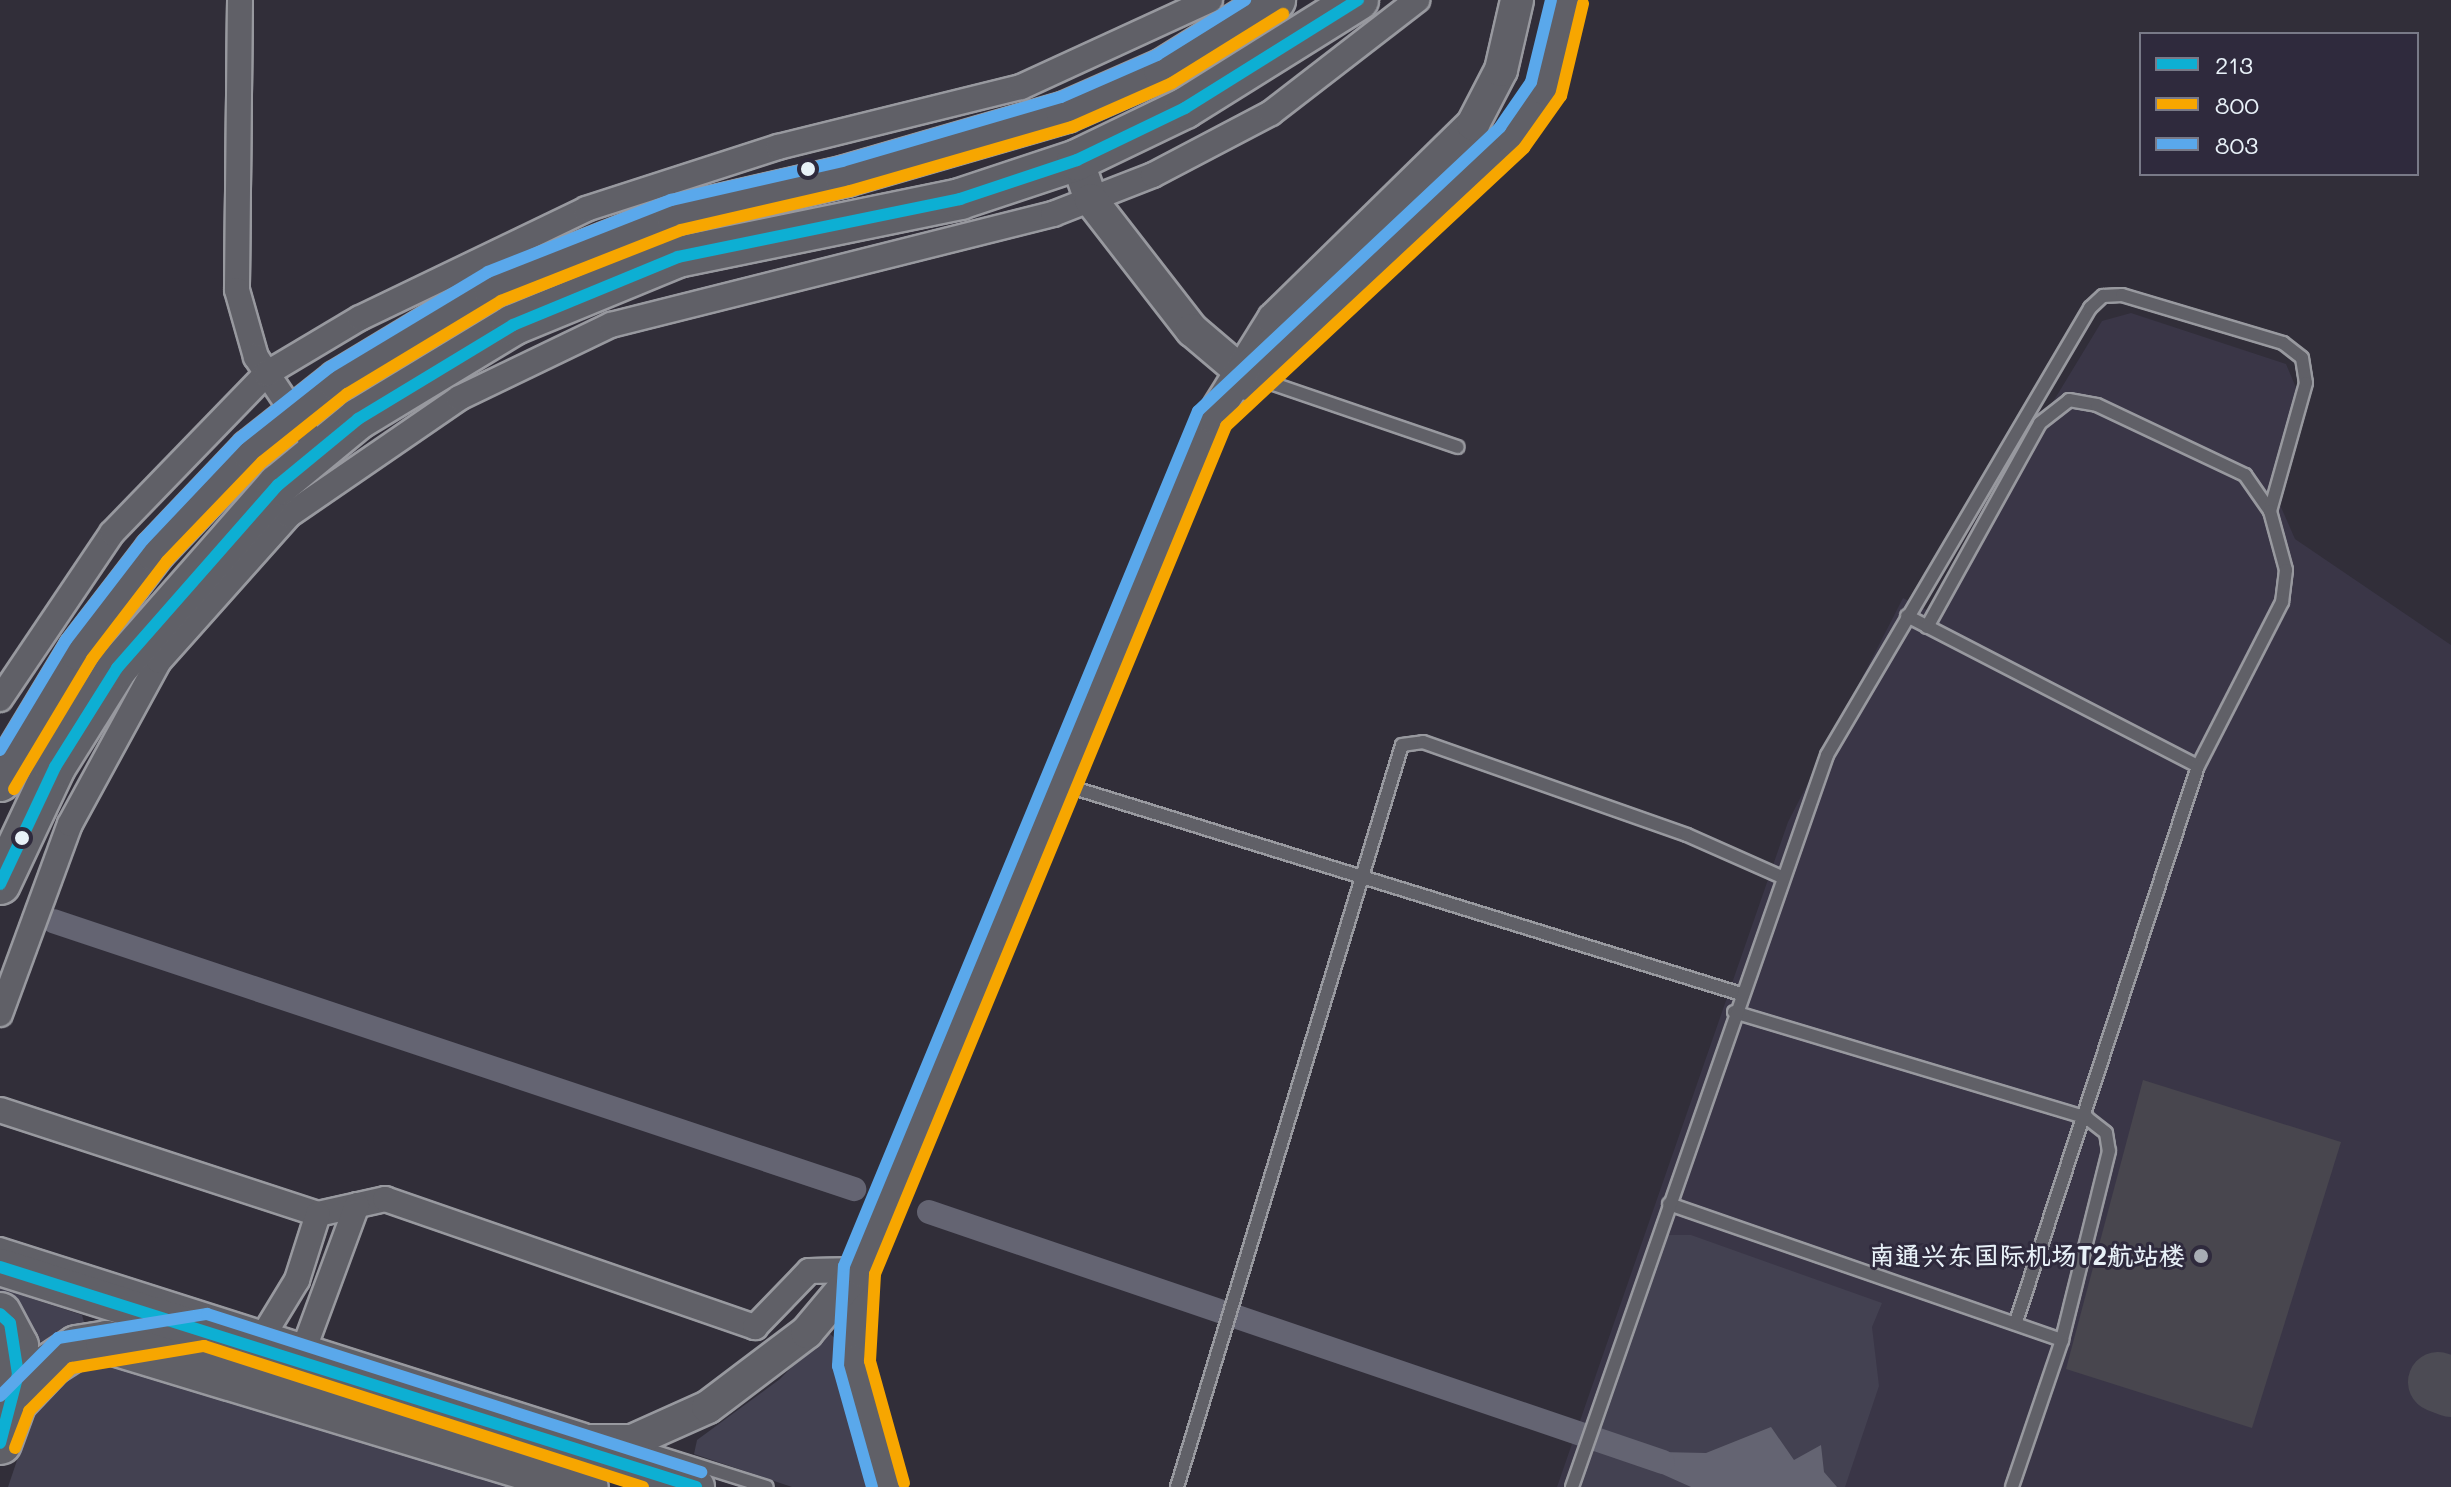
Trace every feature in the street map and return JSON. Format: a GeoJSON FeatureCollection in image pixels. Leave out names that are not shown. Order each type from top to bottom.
{"type":"FeatureCollection","features":[{"type":"Feature","properties":{"kind":"highway"},"geometry":{"type":"LineString","coordinates":[[0,1314],[17,1346],[5,1428]]}},
{"type":"Feature","properties":{"kind":"highway"},"geometry":{"type":"LineString","coordinates":[[5,1428],[64,1353],[107,1342],[205,1330]]}},
{"type":"Feature","properties":{"kind":"highway"},"geometry":{"type":"LineString","coordinates":[[107,1342],[542,1455],[587,1487]]}},
{"type":"Feature","properties":{"kind":"main road"},"geometry":{"type":"LineString","coordinates":[[4,762],[155,551],[251,450],[338,381],[494,287],[676,215],[846,176],[1066,112],[1164,69],[1275,0]]}},
{"type":"Feature","properties":{"kind":"main road"},"geometry":{"type":"LineString","coordinates":[[0,884],[55,767],[117,668],[192,576],[319,451],[358,419],[513,325],[678,257],[960,199],[1077,160],[1197,102],[1358,0]]}},
{"type":"Feature","properties":{"kind":"main road"},"geometry":{"type":"LineString","coordinates":[[0,1267],[348,1376],[542,1455],[696,1487]]}},
{"type":"Feature","properties":{"kind":"street"},"geometry":{"type":"LineString","coordinates":[[240,0],[237,290],[266,374],[319,451]]}},
{"type":"Feature","properties":{"kind":"street"},"geometry":{"type":"LineString","coordinates":[[0,699],[112,533],[266,374],[360,318],[586,209],[778,147],[1021,87],[1210,0]]}},
{"type":"Feature","properties":{"kind":"street"},"geometry":{"type":"LineString","coordinates":[[0,1014],[70,824],[159,661],[289,515],[459,398],[626,320],[1091,200],[1271,113],[1417,0]]}},
{"type":"Feature","properties":{"kind":"street"},"geometry":{"type":"LineString","coordinates":[[1247,373],[1274,319],[1473,124],[1501,70],[1517,0]]}},
{"type":"Feature","properties":{"kind":"street"},"geometry":{"type":"LineString","coordinates":[[542,1455],[622,1442],[663,1430],[756,1376],[836,1304],[859,1270],[1213,417],[1247,373],[1512,138],[1546,89],[1567,0]]}},
{"type":"Feature","properties":{"kind":"street"},"geometry":{"type":"LineString","coordinates":[[1077,160],[1091,200],[1192,330],[1247,373]]}},
{"type":"Feature","properties":{"kind":"street"},"geometry":{"type":"LineString","coordinates":[[0,1110],[318,1214],[385,1199],[755,1327],[809,1271],[859,1270]]}},
{"type":"Feature","properties":{"kind":"street"},"geometry":{"type":"LineString","coordinates":[[306,1343],[357,1205]]}},
{"type":"Feature","properties":{"kind":"street"},"geometry":{"type":"LineString","coordinates":[[266,1331],[297,1280],[318,1214]]}},
{"type":"Feature","properties":{"kind":"street"},"geometry":{"type":"LineString","coordinates":[[859,1270],[854,1363],[889,1487]]}},
{"type":"Feature","properties":{"kind":"lane"},"geometry":{"type":"LineString","coordinates":[[1574,1482],[1734,1012],[1827,755],[1907,616],[2103,296],[2122,295],[2283,343],[2302,358],[2306,383],[2270,511]]}},
{"type":"Feature","properties":{"kind":"lane"},"geometry":{"type":"LineString","coordinates":[[1247,373],[1457,447]]}},
{"type":"Feature","properties":{"kind":"lane"},"geometry":{"type":"LineString","coordinates":[[1927,627],[2040,423],[2069,400],[2097,405],[2245,475],[2270,511],[2286,570],[2282,602],[2198,766],[2087,1118],[2016,1322]]}},
{"type":"Feature","properties":{"kind":"lane"},"geometry":{"type":"LineString","coordinates":[[1907,616],[2198,766]]}},
{"type":"Feature","properties":{"kind":"lane"},"geometry":{"type":"LineString","coordinates":[[1177,1487],[1399,751],[1414,740],[1687,835],[1782,877]]}},
{"type":"Feature","properties":{"kind":"lane"},"geometry":{"type":"LineString","coordinates":[[1061,784],[1741,994]]}},
{"type":"Feature","properties":{"kind":"lane"},"geometry":{"type":"LineString","coordinates":[[1734,1012],[2087,1118],[2106,1133],[2109,1151],[2062,1340],[2012,1487]]}},
{"type":"Feature","properties":{"kind":"lane"},"geometry":{"type":"LineString","coordinates":[[1669,1204],[2062,1340]]}},
{"type":"Feature","properties":{"kind":"lane"},"geometry":{"type":"LineString","coordinates":[[0,1244],[266,1331],[767,1487]]}},
{"type":"Feature","properties":{"kind":"shaded area"},"geometry":{"type":"Polygon","coordinates":[[[2131,313],[2286,364],[2297,390],[2270,482],[2295,539],[2451,645],[2451,1487],[1557,1487],[1788,822],[1903,598],[1927,610],[2102,321],[2131,313]]]}},
{"type":"Feature","properties":{"kind":"shaded area"},"geometry":{"type":"Polygon","coordinates":[[[1667,1235],[1691,1235],[1882,1303],[1872,1327],[1879,1386],[1845,1487],[1578,1487],[1667,1235]]]}},
{"type":"Feature","properties":{"kind":"shaded area"},"geometry":{"type":"Polygon","coordinates":[[[0,1288],[82,1315],[84,1322],[29,1347],[0,1303],[0,1288]]]}},
{"type":"Feature","properties":{"kind":"shaded area"},"geometry":{"type":"Polygon","coordinates":[[[827,1331],[838,1341],[878,1487],[792,1487],[694,1454],[697,1440],[780,1379],[827,1331]]]}},
{"type":"Feature","properties":{"kind":"shaded area"},"geometry":{"type":"Polygon","coordinates":[[[98,1349],[543,1487],[8,1487],[37,1401],[98,1349]]]}},
{"type":"Feature","properties":{"kind":"water"},"geometry":{"type":"Polygon","coordinates":[[[1771,1427],[1794,1460],[1821,1445],[1824,1472],[1837,1487],[1691,1487],[1653,1470],[1660,1452],[1706,1453],[1771,1427]]]}},
{"type":"Feature","properties":{"kind":"building","name":"南通兴东国际机场T2航站楼"},"geometry":{"type":"Polygon","coordinates":[[[2143,1080],[2341,1142],[2252,1428],[2066,1369],[2143,1080]]]}},
{"type":"Feature","properties":{"kind":"waterway"},"geometry":{"type":"LineString","coordinates":[[53,921],[854,1189]]}},
{"type":"Feature","properties":{"kind":"waterway"},"geometry":{"type":"LineString","coordinates":[[929,1212],[1663,1462]]}},
{"type":"Feature","properties":{"kind":"taxiway"},"geometry":{"type":"LineString","coordinates":[[2438,1382],[2451,1387]]}},
{"type":"Feature","properties":{"kind":"transit line","name":"803"},"geometry":{"type":"LineString","coordinates":[[0,750],[66,640],[143,540],[239,439],[330,367],[488,272],[671,200],[842,161],[1061,97],[1157,55],[1245,0]]}},
{"type":"Feature","properties":{"kind":"transit line","name":"213"},"geometry":{"type":"LineString","coordinates":[[0,884],[55,767],[117,668],[278,485],[358,419],[513,325],[678,257],[960,199],[1077,160],[1185,108],[1358,0]]}},
{"type":"Feature","properties":{"kind":"transit line","name":"803"},"geometry":{"type":"LineString","coordinates":[[872,1487],[838,1366],[844,1266],[1198,411],[1500,127],[1531,82],[1551,0]]}},
{"type":"Feature","properties":{"kind":"transit line","name":"800"},"geometry":{"type":"LineString","coordinates":[[904,1483],[870,1361],[875,1274],[1226,426],[1524,148],[1561,96],[1583,4]]}},
{"type":"Feature","properties":{"kind":"transit line","name":"800"},"geometry":{"type":"LineString","coordinates":[[14,789],[92,659],[167,561],[262,462],[347,394],[501,301],[681,230],[850,191],[1072,127],[1172,83],[1283,14]]}},
{"type":"Feature","properties":{"kind":"transit line","name":"213"},"geometry":{"type":"LineString","coordinates":[[0,1267],[696,1487]]}},
{"type":"Feature","properties":{"kind":"transit line","name":"213"},"geometry":{"type":"LineString","coordinates":[[0,1314],[10,1323],[18,1374],[0,1443]]}},
{"type":"Feature","properties":{"kind":"transit line","name":"803"},"geometry":{"type":"LineString","coordinates":[[0,1396],[58,1338],[207,1314],[701,1472]]}},
{"type":"Feature","properties":{"kind":"transit line","name":"800"},"geometry":{"type":"LineString","coordinates":[[15,1448],[29,1411],[72,1368],[204,1346],[643,1487]]}},
{"type":"Feature","properties":{"kind":"place","name":"南通兴东国际机场T2航站楼"},"geometry":{"type":"Point","coordinates":[2201,1256]}}]}
